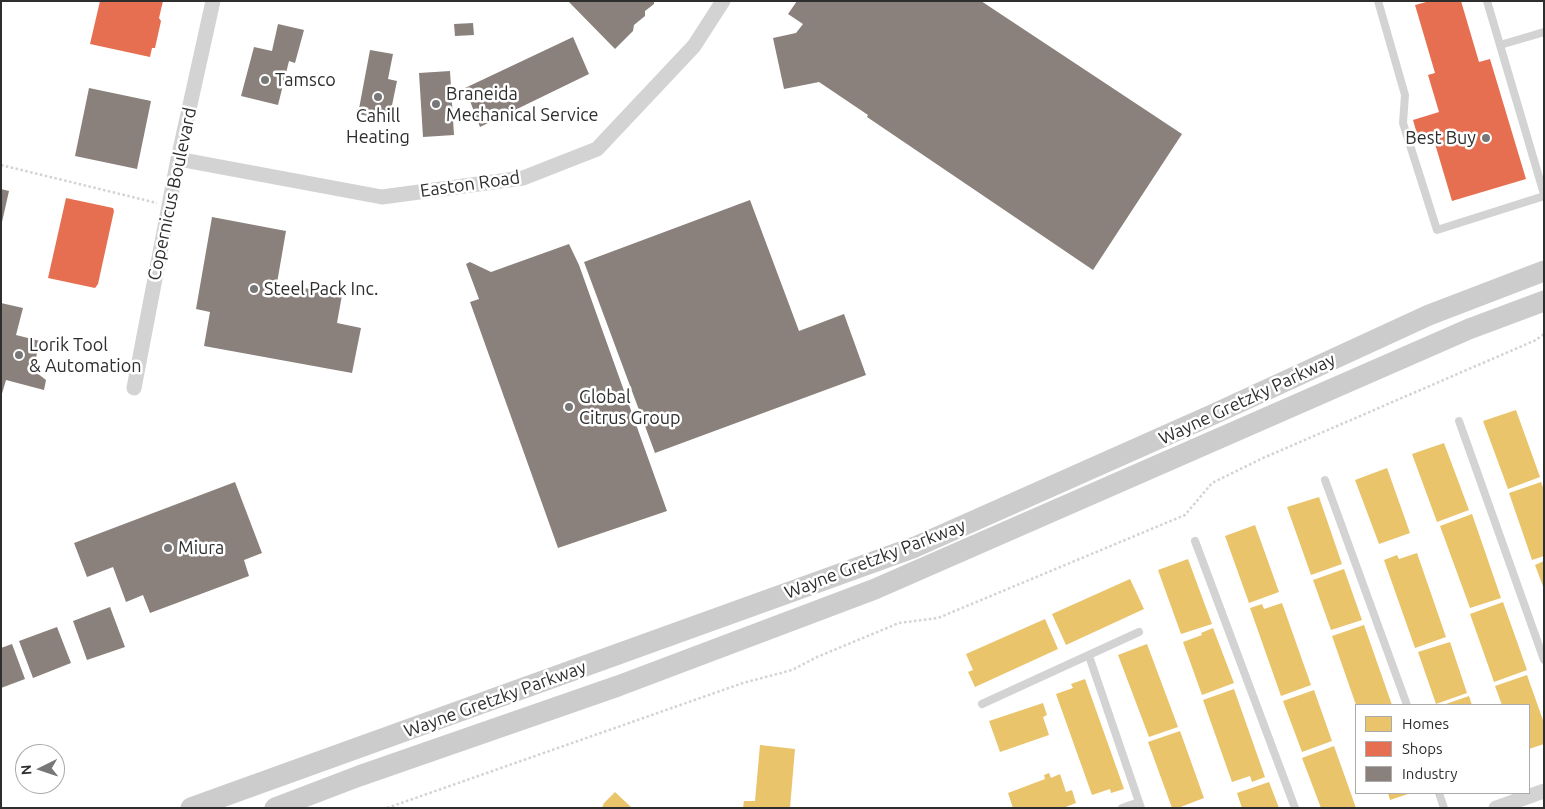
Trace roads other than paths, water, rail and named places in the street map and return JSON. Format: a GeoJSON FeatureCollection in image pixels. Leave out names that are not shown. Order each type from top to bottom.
{"type":"FeatureCollection","features":[{"type":"Feature","properties":{"kind":"main road","name":"Wayne Gretzky Parkway"},"geometry":{"type":"LineString","coordinates":[[191,808],[915,547],[1214,414],[1429,315],[1544,271]]}},
{"type":"Feature","properties":{"kind":"main road","name":"Wayne Gretzky Parkway"},"geometry":{"type":"LineString","coordinates":[[275,808],[359,776],[618,686],[875,590],[1469,329],[1544,301]]}},
{"type":"Feature","properties":{"kind":"street","name":"Copernicus Boulevard"},"geometry":{"type":"LineString","coordinates":[[134,388],[168,206],[213,1]]}},
{"type":"Feature","properties":{"kind":"street","name":"Easton Road"},"geometry":{"type":"LineString","coordinates":[[178,158],[382,197],[523,178],[597,149],[694,46],[723,1]]}},
{"type":"Feature","properties":{"kind":"street"},"geometry":{"type":"LineString","coordinates":[[1496,808],[1544,791]]}},
{"type":"Feature","properties":{"kind":"lane"},"geometry":{"type":"LineString","coordinates":[[1378,1],[1405,95],[1403,123],[1437,230],[1544,195],[1487,1]]}},
{"type":"Feature","properties":{"kind":"lane"},"geometry":{"type":"LineString","coordinates":[[1500,44],[1544,32]]}},
{"type":"Feature","properties":{"kind":"lane"},"geometry":{"type":"LineString","coordinates":[[1459,421],[1544,660]]}},
{"type":"Feature","properties":{"kind":"lane"},"geometry":{"type":"LineString","coordinates":[[1325,480],[1407,704]]}},
{"type":"Feature","properties":{"kind":"lane"},"geometry":{"type":"LineString","coordinates":[[1195,541],[1295,808]]}},
{"type":"Feature","properties":{"kind":"lane"},"geometry":{"type":"LineString","coordinates":[[982,704],[1139,632]]}},
{"type":"Feature","properties":{"kind":"lane"},"geometry":{"type":"LineString","coordinates":[[1090,656],[1140,805],[1122,808]]}},
{"type":"Feature","properties":{"kind":"lane"},"geometry":{"type":"LineString","coordinates":[[1439,794],[1444,808]]}},
{"type":"Feature","properties":{"kind":"place","name":"Tamsco"},"geometry":{"type":"Point","coordinates":[265,80]}},
{"type":"Feature","properties":{"kind":"place","name":"Cahill Heating"},"geometry":{"type":"Point","coordinates":[378,97]}},
{"type":"Feature","properties":{"kind":"place","name":"Braneida Mechanical Service"},"geometry":{"type":"Point","coordinates":[436,104]}},
{"type":"Feature","properties":{"kind":"place","name":"Best Buy"},"geometry":{"type":"Point","coordinates":[1486,138]}},
{"type":"Feature","properties":{"kind":"place","name":"Steel Pack Inc."},"geometry":{"type":"Point","coordinates":[254,289]}},
{"type":"Feature","properties":{"kind":"place","name":"Lorik Tool & Automation"},"geometry":{"type":"Point","coordinates":[19,355]}},
{"type":"Feature","properties":{"kind":"place","name":"Global Citrus Group"},"geometry":{"type":"Point","coordinates":[569,407]}},
{"type":"Feature","properties":{"kind":"place","name":"Miura"},"geometry":{"type":"Point","coordinates":[168,548]}}]}
